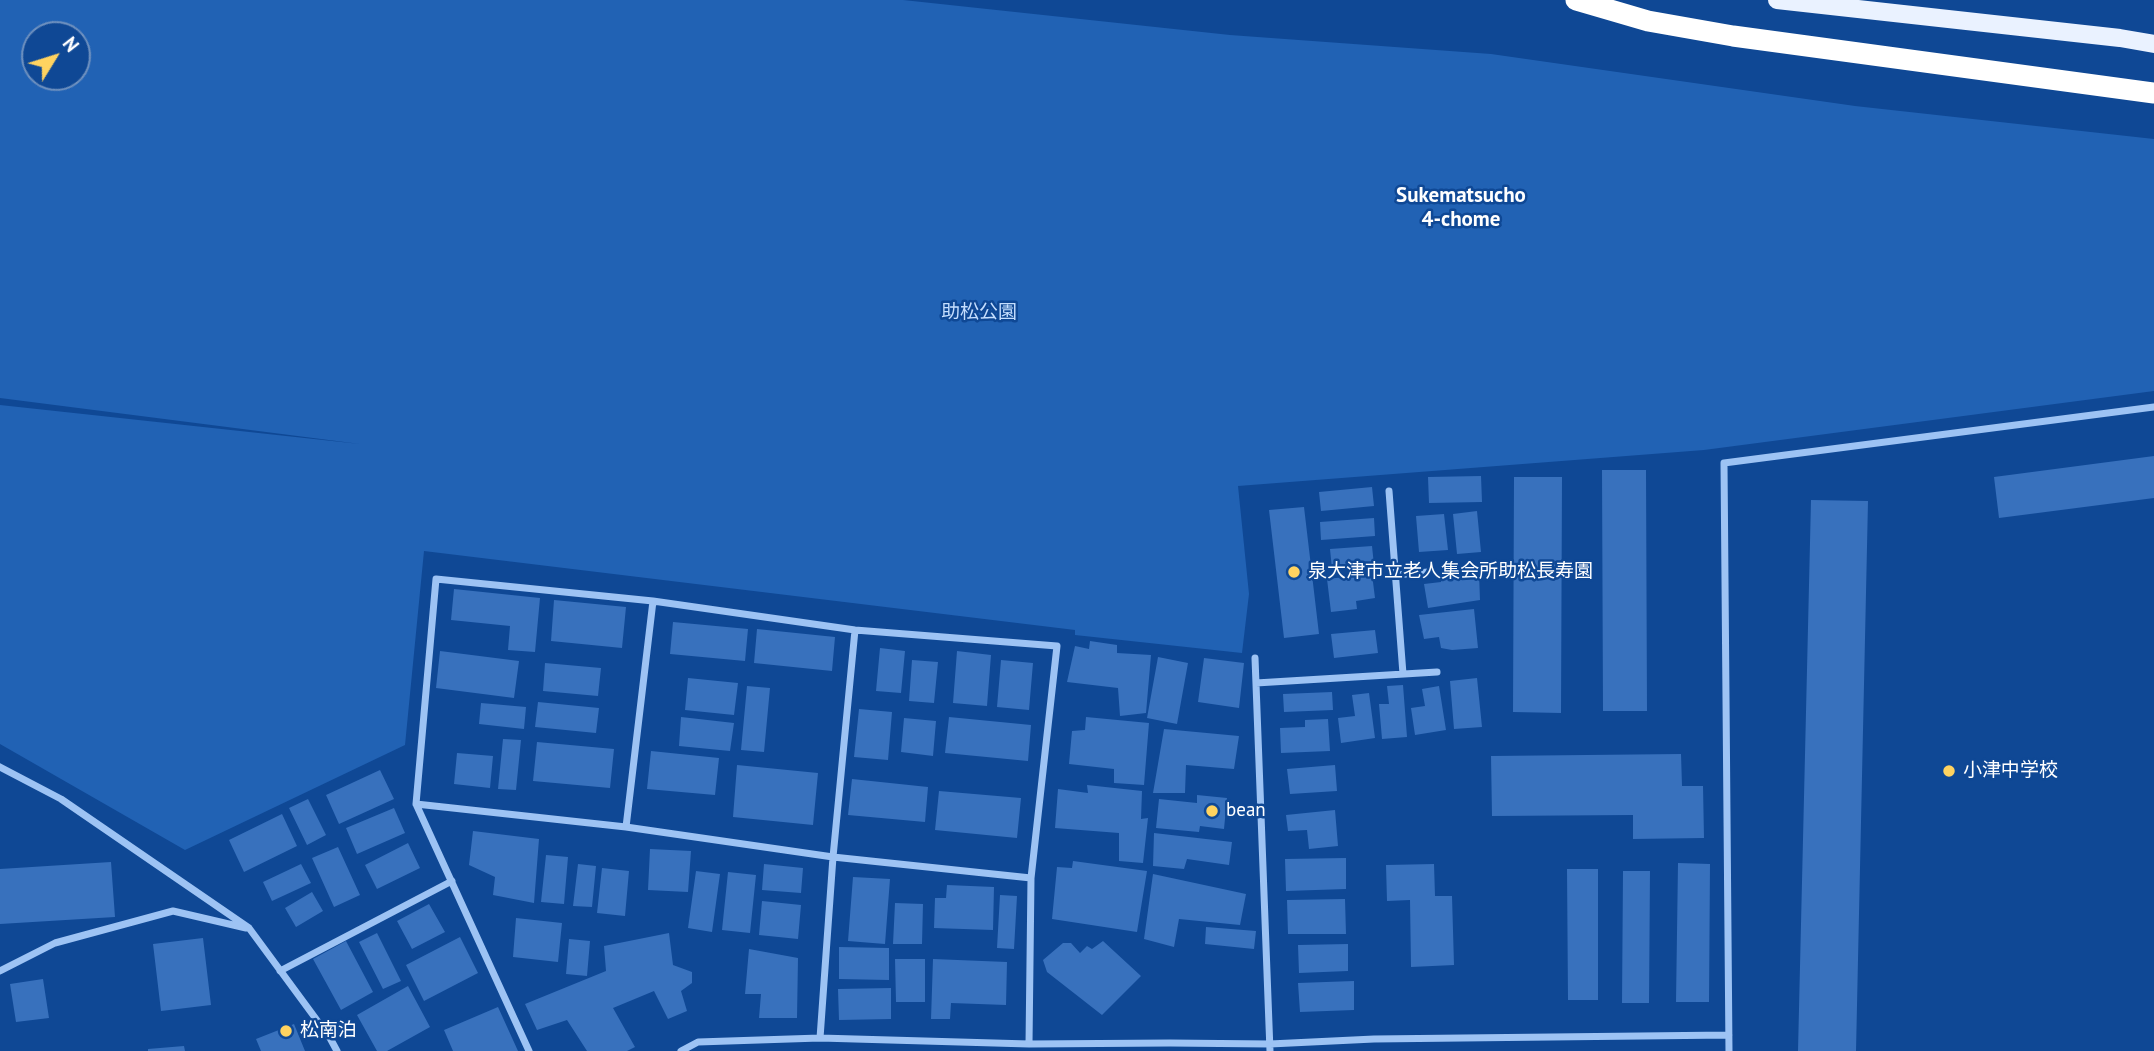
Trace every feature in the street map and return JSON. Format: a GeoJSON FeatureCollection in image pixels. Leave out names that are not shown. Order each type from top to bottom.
{"type":"FeatureCollection","features":[{"type":"Feature","properties":{"kind":"highway"},"geometry":{"type":"LineString","coordinates":[[1576,0],[1647,21],[1746,38],[2154,93]]}},
{"type":"Feature","properties":{"kind":"main road"},"geometry":{"type":"LineString","coordinates":[[1777,0],[2154,44]]}},
{"type":"Feature","properties":{"kind":"street"},"geometry":{"type":"LineString","coordinates":[[1729,1051],[1724,463],[2154,407]]}},
{"type":"Feature","properties":{"kind":"street"},"geometry":{"type":"LineString","coordinates":[[1389,491],[1403,674]]}},
{"type":"Feature","properties":{"kind":"street"},"geometry":{"type":"LineString","coordinates":[[1396,575],[1429,572]]}},
{"type":"Feature","properties":{"kind":"street"},"geometry":{"type":"LineString","coordinates":[[529,1051],[416,804],[436,579],[653,601],[855,630],[1057,646],[1031,878],[1029,1044]]}},
{"type":"Feature","properties":{"kind":"street"},"geometry":{"type":"LineString","coordinates":[[626,827],[653,601]]}},
{"type":"Feature","properties":{"kind":"street"},"geometry":{"type":"LineString","coordinates":[[820,1038],[833,857],[855,630]]}},
{"type":"Feature","properties":{"kind":"street"},"geometry":{"type":"LineString","coordinates":[[1255,658],[1270,1048]]}},
{"type":"Feature","properties":{"kind":"street"},"geometry":{"type":"LineString","coordinates":[[1256,683],[1437,672]]}},
{"type":"Feature","properties":{"kind":"street"},"geometry":{"type":"LineString","coordinates":[[0,767],[61,799],[249,928],[337,1051]]}},
{"type":"Feature","properties":{"kind":"street"},"geometry":{"type":"LineString","coordinates":[[416,804],[626,827],[833,857],[1031,878]]}},
{"type":"Feature","properties":{"kind":"street"},"geometry":{"type":"LineString","coordinates":[[280,971],[452,881]]}},
{"type":"Feature","properties":{"kind":"street"},"geometry":{"type":"LineString","coordinates":[[0,971],[55,943],[173,911],[249,928]]}},
{"type":"Feature","properties":{"kind":"street"},"geometry":{"type":"LineString","coordinates":[[681,1051],[698,1042],[820,1038],[1270,1048],[1374,1040],[1729,1035]]}},
{"type":"Feature","properties":{"kind":"street"},"geometry":{"type":"LineString","coordinates":[[1374,1040],[1374,1051]]}},
{"type":"Feature","properties":{"kind":"green space","name":"助松公園"},"geometry":{"type":"Polygon","coordinates":[[[0,0],[903,0],[1230,35],[1491,54],[1855,106],[2154,139],[2154,391],[1704,450],[1238,486],[1249,594],[1242,653],[1075,635],[1075,630],[424,551],[405,745],[185,850],[0,744],[0,405],[360,444],[0,398],[0,0]]]}},
{"type":"Feature","properties":{"kind":"building"},"geometry":{"type":"Polygon","coordinates":[[[2154,456],[2154,498],[1999,518],[1994,477],[2154,456]]]}},
{"type":"Feature","properties":{"kind":"building"},"geometry":{"type":"Polygon","coordinates":[[[1602,470],[1646,470],[1647,711],[1603,711],[1602,470]]]}},
{"type":"Feature","properties":{"kind":"building"},"geometry":{"type":"Polygon","coordinates":[[[1481,476],[1482,502],[1429,503],[1428,477],[1481,476]]]}},
{"type":"Feature","properties":{"kind":"building"},"geometry":{"type":"Polygon","coordinates":[[[1514,477],[1562,477],[1561,713],[1513,712],[1514,477]]]}},
{"type":"Feature","properties":{"kind":"building"},"geometry":{"type":"Polygon","coordinates":[[[1372,487],[1374,506],[1321,511],[1319,492],[1372,487]]]}},
{"type":"Feature","properties":{"kind":"building"},"geometry":{"type":"Polygon","coordinates":[[[1811,500],[1868,501],[1856,1051],[1798,1051],[1811,500]]]}},
{"type":"Feature","properties":{"kind":"building","name":"泉大津市立老人集会所助松長寿園"},"geometry":{"type":"Polygon","coordinates":[[[1304,507],[1319,634],[1284,638],[1269,510],[1304,507]]]}},
{"type":"Feature","properties":{"kind":"building"},"geometry":{"type":"Polygon","coordinates":[[[1477,511],[1481,552],[1457,554],[1453,514],[1477,511]]]}},
{"type":"Feature","properties":{"kind":"building"},"geometry":{"type":"Polygon","coordinates":[[[1444,514],[1448,550],[1419,552],[1416,516],[1444,514]]]}},
{"type":"Feature","properties":{"kind":"building"},"geometry":{"type":"Polygon","coordinates":[[[1374,518],[1375,536],[1321,540],[1320,522],[1374,518]]]}},
{"type":"Feature","properties":{"kind":"building"},"geometry":{"type":"Polygon","coordinates":[[[1372,546],[1374,565],[1332,569],[1330,549],[1372,546]]]}},
{"type":"Feature","properties":{"kind":"building"},"geometry":{"type":"Polygon","coordinates":[[[1479,573],[1480,600],[1428,608],[1424,584],[1441,582],[1442,577],[1479,573]]]}},
{"type":"Feature","properties":{"kind":"building"},"geometry":{"type":"Polygon","coordinates":[[[1372,574],[1375,598],[1356,601],[1357,609],[1331,612],[1327,579],[1372,574]]]}},
{"type":"Feature","properties":{"kind":"building"},"geometry":{"type":"Polygon","coordinates":[[[454,589],[540,598],[535,652],[508,650],[510,626],[451,620],[454,589]]]}},
{"type":"Feature","properties":{"kind":"building"},"geometry":{"type":"Polygon","coordinates":[[[554,600],[626,607],[622,648],[551,641],[554,600]]]}},
{"type":"Feature","properties":{"kind":"building"},"geometry":{"type":"Polygon","coordinates":[[[1474,609],[1478,648],[1452,650],[1441,648],[1439,637],[1424,639],[1419,615],[1474,609]]]}},
{"type":"Feature","properties":{"kind":"building"},"geometry":{"type":"Polygon","coordinates":[[[673,622],[748,629],[745,661],[670,654],[673,622]]]}},
{"type":"Feature","properties":{"kind":"building"},"geometry":{"type":"Polygon","coordinates":[[[757,629],[835,637],[832,671],[754,663],[757,629]]]}},
{"type":"Feature","properties":{"kind":"building"},"geometry":{"type":"Polygon","coordinates":[[[1375,630],[1378,653],[1334,658],[1331,634],[1375,630]]]}},
{"type":"Feature","properties":{"kind":"building"},"geometry":{"type":"Polygon","coordinates":[[[1090,641],[1117,645],[1117,653],[1151,655],[1146,713],[1120,716],[1118,688],[1067,682],[1075,646],[1089,649],[1090,641]]]}},
{"type":"Feature","properties":{"kind":"building"},"geometry":{"type":"Polygon","coordinates":[[[880,648],[905,651],[901,693],[876,691],[880,648]]]}},
{"type":"Feature","properties":{"kind":"building"},"geometry":{"type":"Polygon","coordinates":[[[440,651],[519,661],[514,698],[436,688],[440,651]]]}},
{"type":"Feature","properties":{"kind":"building"},"geometry":{"type":"Polygon","coordinates":[[[957,651],[991,655],[987,706],[953,703],[957,651]]]}},
{"type":"Feature","properties":{"kind":"building"},"geometry":{"type":"Polygon","coordinates":[[[1158,657],[1188,663],[1177,724],[1147,718],[1158,657]]]}},
{"type":"Feature","properties":{"kind":"building"},"geometry":{"type":"Polygon","coordinates":[[[1204,658],[1244,663],[1239,708],[1198,702],[1204,658]]]}},
{"type":"Feature","properties":{"kind":"building"},"geometry":{"type":"Polygon","coordinates":[[[912,660],[938,662],[934,703],[909,701],[912,660]]]}},
{"type":"Feature","properties":{"kind":"building"},"geometry":{"type":"Polygon","coordinates":[[[1001,660],[1033,663],[1029,710],[997,707],[1001,660]]]}},
{"type":"Feature","properties":{"kind":"building"},"geometry":{"type":"Polygon","coordinates":[[[545,663],[601,668],[598,696],[543,691],[545,663]]]}},
{"type":"Feature","properties":{"kind":"building"},"geometry":{"type":"Polygon","coordinates":[[[688,678],[738,683],[734,715],[685,710],[688,678]]]}},
{"type":"Feature","properties":{"kind":"building"},"geometry":{"type":"Polygon","coordinates":[[[1477,678],[1482,727],[1454,729],[1450,681],[1477,678]]]}},
{"type":"Feature","properties":{"kind":"building"},"geometry":{"type":"Polygon","coordinates":[[[1403,685],[1407,737],[1382,739],[1379,704],[1389,704],[1387,686],[1403,685]]]}},
{"type":"Feature","properties":{"kind":"building"},"geometry":{"type":"Polygon","coordinates":[[[747,686],[770,688],[764,752],[741,750],[747,686]]]}},
{"type":"Feature","properties":{"kind":"building"},"geometry":{"type":"Polygon","coordinates":[[[1439,686],[1446,730],[1415,735],[1411,708],[1425,706],[1422,689],[1439,686]]]}},
{"type":"Feature","properties":{"kind":"building"},"geometry":{"type":"Polygon","coordinates":[[[1332,692],[1333,710],[1284,712],[1283,694],[1332,692]]]}},
{"type":"Feature","properties":{"kind":"building"},"geometry":{"type":"Polygon","coordinates":[[[1369,693],[1375,738],[1341,743],[1338,718],[1355,716],[1352,695],[1369,693]]]}},
{"type":"Feature","properties":{"kind":"building"},"geometry":{"type":"Polygon","coordinates":[[[538,702],[599,708],[596,733],[535,727],[538,702]]]}},
{"type":"Feature","properties":{"kind":"building"},"geometry":{"type":"Polygon","coordinates":[[[481,703],[526,707],[524,729],[479,724],[481,703]]]}},
{"type":"Feature","properties":{"kind":"building"},"geometry":{"type":"Polygon","coordinates":[[[859,709],[892,712],[888,760],[854,757],[859,709]]]}},
{"type":"Feature","properties":{"kind":"building"},"geometry":{"type":"Polygon","coordinates":[[[681,717],[734,723],[730,751],[679,746],[681,717]]]}},
{"type":"Feature","properties":{"kind":"building"},"geometry":{"type":"Polygon","coordinates":[[[949,717],[1031,725],[1028,761],[945,753],[949,717]]]}},
{"type":"Feature","properties":{"kind":"building"},"geometry":{"type":"Polygon","coordinates":[[[1086,717],[1149,723],[1144,785],[1114,783],[1114,769],[1069,764],[1072,731],[1085,730],[1086,717]]]}},
{"type":"Feature","properties":{"kind":"building"},"geometry":{"type":"Polygon","coordinates":[[[904,718],[936,721],[933,756],[901,752],[904,718]]]}},
{"type":"Feature","properties":{"kind":"building"},"geometry":{"type":"Polygon","coordinates":[[[1328,719],[1330,751],[1281,753],[1280,728],[1305,727],[1305,720],[1328,719]]]}},
{"type":"Feature","properties":{"kind":"building"},"geometry":{"type":"Polygon","coordinates":[[[1164,729],[1239,736],[1234,769],[1186,765],[1185,793],[1153,793],[1164,729]]]}},
{"type":"Feature","properties":{"kind":"building"},"geometry":{"type":"Polygon","coordinates":[[[503,739],[521,740],[516,790],[498,789],[503,739]]]}},
{"type":"Feature","properties":{"kind":"building"},"geometry":{"type":"Polygon","coordinates":[[[537,742],[614,749],[610,788],[533,781],[537,742]]]}},
{"type":"Feature","properties":{"kind":"building"},"geometry":{"type":"Polygon","coordinates":[[[651,751],[719,758],[715,795],[647,789],[651,751]]]}},
{"type":"Feature","properties":{"kind":"building"},"geometry":{"type":"Polygon","coordinates":[[[457,753],[493,756],[490,788],[454,784],[457,753]]]}},
{"type":"Feature","properties":{"kind":"building"},"geometry":{"type":"Polygon","coordinates":[[[1681,754],[1682,786],[1703,786],[1704,838],[1633,839],[1633,815],[1492,816],[1491,756],[1681,754]]]}},
{"type":"Feature","properties":{"kind":"building"},"geometry":{"type":"Polygon","coordinates":[[[737,765],[818,773],[813,825],[733,817],[737,765]]]}},
{"type":"Feature","properties":{"kind":"building"},"geometry":{"type":"Polygon","coordinates":[[[1335,765],[1337,791],[1290,794],[1287,769],[1335,765]]]}},
{"type":"Feature","properties":{"kind":"building"},"geometry":{"type":"Polygon","coordinates":[[[380,770],[394,799],[339,824],[326,795],[380,770]]]}},
{"type":"Feature","properties":{"kind":"building"},"geometry":{"type":"Polygon","coordinates":[[[852,779],[928,787],[925,822],[848,815],[852,779]]]}},
{"type":"Feature","properties":{"kind":"building"},"geometry":{"type":"Polygon","coordinates":[[[1087,785],[1142,791],[1141,819],[1148,818],[1143,863],[1119,861],[1119,833],[1055,828],[1058,789],[1088,793],[1087,785]]]}},
{"type":"Feature","properties":{"kind":"building"},"geometry":{"type":"Polygon","coordinates":[[[939,791],[1021,798],[1017,838],[935,830],[939,791]]]}},
{"type":"Feature","properties":{"kind":"building"},"geometry":{"type":"Polygon","coordinates":[[[1197,795],[1227,798],[1224,829],[1200,826],[1199,832],[1156,828],[1159,799],[1197,803],[1197,795]]]}},
{"type":"Feature","properties":{"kind":"building"},"geometry":{"type":"Polygon","coordinates":[[[308,799],[326,835],[307,845],[289,808],[308,799]]]}},
{"type":"Feature","properties":{"kind":"building"},"geometry":{"type":"Polygon","coordinates":[[[394,808],[405,833],[357,854],[346,828],[394,808]]]}},
{"type":"Feature","properties":{"kind":"building"},"geometry":{"type":"Polygon","coordinates":[[[1335,810],[1338,846],[1309,849],[1307,830],[1288,831],[1286,815],[1335,810]]]}},
{"type":"Feature","properties":{"kind":"building"},"geometry":{"type":"Polygon","coordinates":[[[282,814],[297,846],[244,872],[229,840],[282,814]]]}},
{"type":"Feature","properties":{"kind":"building"},"geometry":{"type":"Polygon","coordinates":[[[473,831],[539,839],[534,903],[493,895],[495,877],[469,865],[473,831]]]}},
{"type":"Feature","properties":{"kind":"building"},"geometry":{"type":"Polygon","coordinates":[[[1154,833],[1232,842],[1229,865],[1187,859],[1184,869],[1153,866],[1154,833]]]}},
{"type":"Feature","properties":{"kind":"building"},"geometry":{"type":"Polygon","coordinates":[[[408,843],[420,868],[377,889],[365,865],[408,843]]]}},
{"type":"Feature","properties":{"kind":"building"},"geometry":{"type":"Polygon","coordinates":[[[338,847],[360,895],[334,907],[312,858],[338,847]]]}},
{"type":"Feature","properties":{"kind":"building"},"geometry":{"type":"Polygon","coordinates":[[[650,849],[691,851],[688,892],[648,890],[650,849]]]}},
{"type":"Feature","properties":{"kind":"building"},"geometry":{"type":"Polygon","coordinates":[[[546,855],[568,857],[564,904],[541,902],[546,855]]]}},
{"type":"Feature","properties":{"kind":"building"},"geometry":{"type":"Polygon","coordinates":[[[1346,858],[1346,889],[1286,891],[1285,859],[1346,858]]]}},
{"type":"Feature","properties":{"kind":"building"},"geometry":{"type":"Polygon","coordinates":[[[1073,861],[1147,871],[1137,932],[1052,919],[1057,867],[1072,868],[1073,861]]]}},
{"type":"Feature","properties":{"kind":"building"},"geometry":{"type":"Polygon","coordinates":[[[111,862],[115,917],[0,924],[0,869],[111,862]]]}},
{"type":"Feature","properties":{"kind":"building"},"geometry":{"type":"Polygon","coordinates":[[[1678,863],[1710,864],[1709,1002],[1676,1002],[1678,863]]]}},
{"type":"Feature","properties":{"kind":"building"},"geometry":{"type":"Polygon","coordinates":[[[301,864],[311,883],[272,901],[263,882],[301,864]]]}},
{"type":"Feature","properties":{"kind":"building"},"geometry":{"type":"Polygon","coordinates":[[[578,864],[596,866],[592,907],[573,906],[578,864]]]}},
{"type":"Feature","properties":{"kind":"building"},"geometry":{"type":"Polygon","coordinates":[[[764,864],[803,868],[801,893],[762,890],[764,864]]]}},
{"type":"Feature","properties":{"kind":"building"},"geometry":{"type":"Polygon","coordinates":[[[1434,864],[1435,896],[1452,896],[1454,965],[1411,967],[1410,900],[1387,901],[1386,865],[1434,864]]]}},
{"type":"Feature","properties":{"kind":"building"},"geometry":{"type":"Polygon","coordinates":[[[602,868],[629,871],[625,916],[597,913],[602,868]]]}},
{"type":"Feature","properties":{"kind":"building"},"geometry":{"type":"Polygon","coordinates":[[[1567,869],[1598,869],[1598,1000],[1568,1000],[1567,869]]]}},
{"type":"Feature","properties":{"kind":"building"},"geometry":{"type":"Polygon","coordinates":[[[696,871],[720,874],[712,932],[688,928],[696,871]]]}},
{"type":"Feature","properties":{"kind":"building"},"geometry":{"type":"Polygon","coordinates":[[[1623,871],[1650,871],[1649,1003],[1622,1003],[1623,871]]]}},
{"type":"Feature","properties":{"kind":"building"},"geometry":{"type":"Polygon","coordinates":[[[728,872],[756,875],[750,933],[722,930],[728,872]]]}},
{"type":"Feature","properties":{"kind":"building"},"geometry":{"type":"Polygon","coordinates":[[[1153,874],[1246,894],[1240,925],[1179,919],[1174,947],[1144,939],[1153,874]]]}},
{"type":"Feature","properties":{"kind":"building"},"geometry":{"type":"Polygon","coordinates":[[[853,877],[890,879],[885,944],[848,941],[853,877]]]}},
{"type":"Feature","properties":{"kind":"building"},"geometry":{"type":"Polygon","coordinates":[[[947,885],[994,887],[993,930],[934,928],[935,898],[946,898],[947,885]]]}},
{"type":"Feature","properties":{"kind":"building"},"geometry":{"type":"Polygon","coordinates":[[[312,892],[323,911],[296,927],[285,908],[312,892]]]}},
{"type":"Feature","properties":{"kind":"building"},"geometry":{"type":"Polygon","coordinates":[[[1000,895],[1017,896],[1014,949],[997,948],[1000,895]]]}},
{"type":"Feature","properties":{"kind":"building"},"geometry":{"type":"Polygon","coordinates":[[[1345,899],[1346,934],[1288,934],[1287,900],[1345,899]]]}},
{"type":"Feature","properties":{"kind":"building"},"geometry":{"type":"Polygon","coordinates":[[[762,901],[801,905],[798,939],[759,935],[762,901]]]}},
{"type":"Feature","properties":{"kind":"building"},"geometry":{"type":"Polygon","coordinates":[[[895,903],[923,904],[922,944],[893,944],[895,903]]]}},
{"type":"Feature","properties":{"kind":"building"},"geometry":{"type":"Polygon","coordinates":[[[429,904],[445,932],[412,949],[397,921],[429,904]]]}},
{"type":"Feature","properties":{"kind":"building"},"geometry":{"type":"Polygon","coordinates":[[[516,918],[562,923],[558,962],[513,957],[516,918]]]}},
{"type":"Feature","properties":{"kind":"building"},"geometry":{"type":"Polygon","coordinates":[[[1206,927],[1256,931],[1254,949],[1205,944],[1206,927]]]}},
{"type":"Feature","properties":{"kind":"building"},"geometry":{"type":"Polygon","coordinates":[[[377,933],[401,981],[383,989],[359,942],[377,933]]]}},
{"type":"Feature","properties":{"kind":"building"},"geometry":{"type":"Polygon","coordinates":[[[669,933],[673,965],[692,972],[692,983],[681,991],[687,1011],[668,1019],[654,991],[613,1008],[635,1047],[627,1051],[587,1051],[567,1020],[537,1030],[525,1004],[606,971],[604,946],[669,933]]]}},
{"type":"Feature","properties":{"kind":"building"},"geometry":{"type":"Polygon","coordinates":[[[460,937],[478,973],[424,1001],[406,965],[460,937]]]}},
{"type":"Feature","properties":{"kind":"building"},"geometry":{"type":"Polygon","coordinates":[[[203,938],[211,1005],[161,1011],[153,944],[203,938]]]}},
{"type":"Feature","properties":{"kind":"building"},"geometry":{"type":"Polygon","coordinates":[[[569,939],[590,941],[587,976],[566,974],[569,939]]]}},
{"type":"Feature","properties":{"kind":"building"},"geometry":{"type":"Polygon","coordinates":[[[346,941],[373,992],[341,1010],[313,959],[346,941]]]}},
{"type":"Feature","properties":{"kind":"building"},"geometry":{"type":"Polygon","coordinates":[[[1103,941],[1141,976],[1102,1015],[1047,972],[1043,960],[1063,943],[1071,943],[1080,953],[1087,946],[1092,949],[1103,941]]]}},
{"type":"Feature","properties":{"kind":"building"},"geometry":{"type":"Polygon","coordinates":[[[1348,944],[1348,971],[1299,973],[1298,945],[1348,944]]]}},
{"type":"Feature","properties":{"kind":"building"},"geometry":{"type":"Polygon","coordinates":[[[839,947],[889,948],[889,980],[839,979],[839,947]]]}},
{"type":"Feature","properties":{"kind":"building"},"geometry":{"type":"Polygon","coordinates":[[[749,949],[798,958],[797,1018],[759,1018],[761,994],[745,994],[749,949]]]}},
{"type":"Feature","properties":{"kind":"building"},"geometry":{"type":"Polygon","coordinates":[[[895,959],[925,959],[925,1002],[896,1002],[895,959]]]}},
{"type":"Feature","properties":{"kind":"building"},"geometry":{"type":"Polygon","coordinates":[[[933,959],[1007,962],[1006,1005],[951,1003],[950,1019],[931,1019],[933,959]]]}},
{"type":"Feature","properties":{"kind":"building"},"geometry":{"type":"Polygon","coordinates":[[[43,979],[49,1018],[16,1022],[10,984],[43,979]]]}},
{"type":"Feature","properties":{"kind":"building"},"geometry":{"type":"Polygon","coordinates":[[[1354,981],[1354,1010],[1300,1012],[1298,983],[1354,981]]]}},
{"type":"Feature","properties":{"kind":"building"},"geometry":{"type":"Polygon","coordinates":[[[408,986],[430,1027],[387,1051],[377,1051],[357,1015],[408,986]]]}},
{"type":"Feature","properties":{"kind":"building"},"geometry":{"type":"Polygon","coordinates":[[[891,988],[891,1019],[839,1020],[838,989],[891,988]]]}},
{"type":"Feature","properties":{"kind":"building"},"geometry":{"type":"Polygon","coordinates":[[[498,1007],[518,1051],[453,1051],[444,1030],[498,1007]]]}},
{"type":"Feature","properties":{"kind":"building","name":"松南泊"},"geometry":{"type":"Polygon","coordinates":[[[294,1024],[305,1051],[261,1051],[256,1039],[294,1024]]]}},
{"type":"Feature","properties":{"kind":"building"},"geometry":{"type":"Polygon","coordinates":[[[184,1046],[185,1051],[148,1051],[148,1049],[184,1046]]]}},
{"type":"Feature","properties":{"kind":"place","name":"泉大津市立老人集会所助松長寿園"},"geometry":{"type":"Point","coordinates":[1294,572]}},
{"type":"Feature","properties":{"kind":"place","name":"小津中学校"},"geometry":{"type":"Point","coordinates":[1949,771]}},
{"type":"Feature","properties":{"kind":"place","name":"bean"},"geometry":{"type":"Point","coordinates":[1212,811]}},
{"type":"Feature","properties":{"kind":"place","name":"松南泊"},"geometry":{"type":"Point","coordinates":[286,1031]}},
{"type":"Feature","properties":{"kind":"district","name":"Sukematsucho 4-chome"},"geometry":{"type":"Point","coordinates":[1461,208]}}]}
